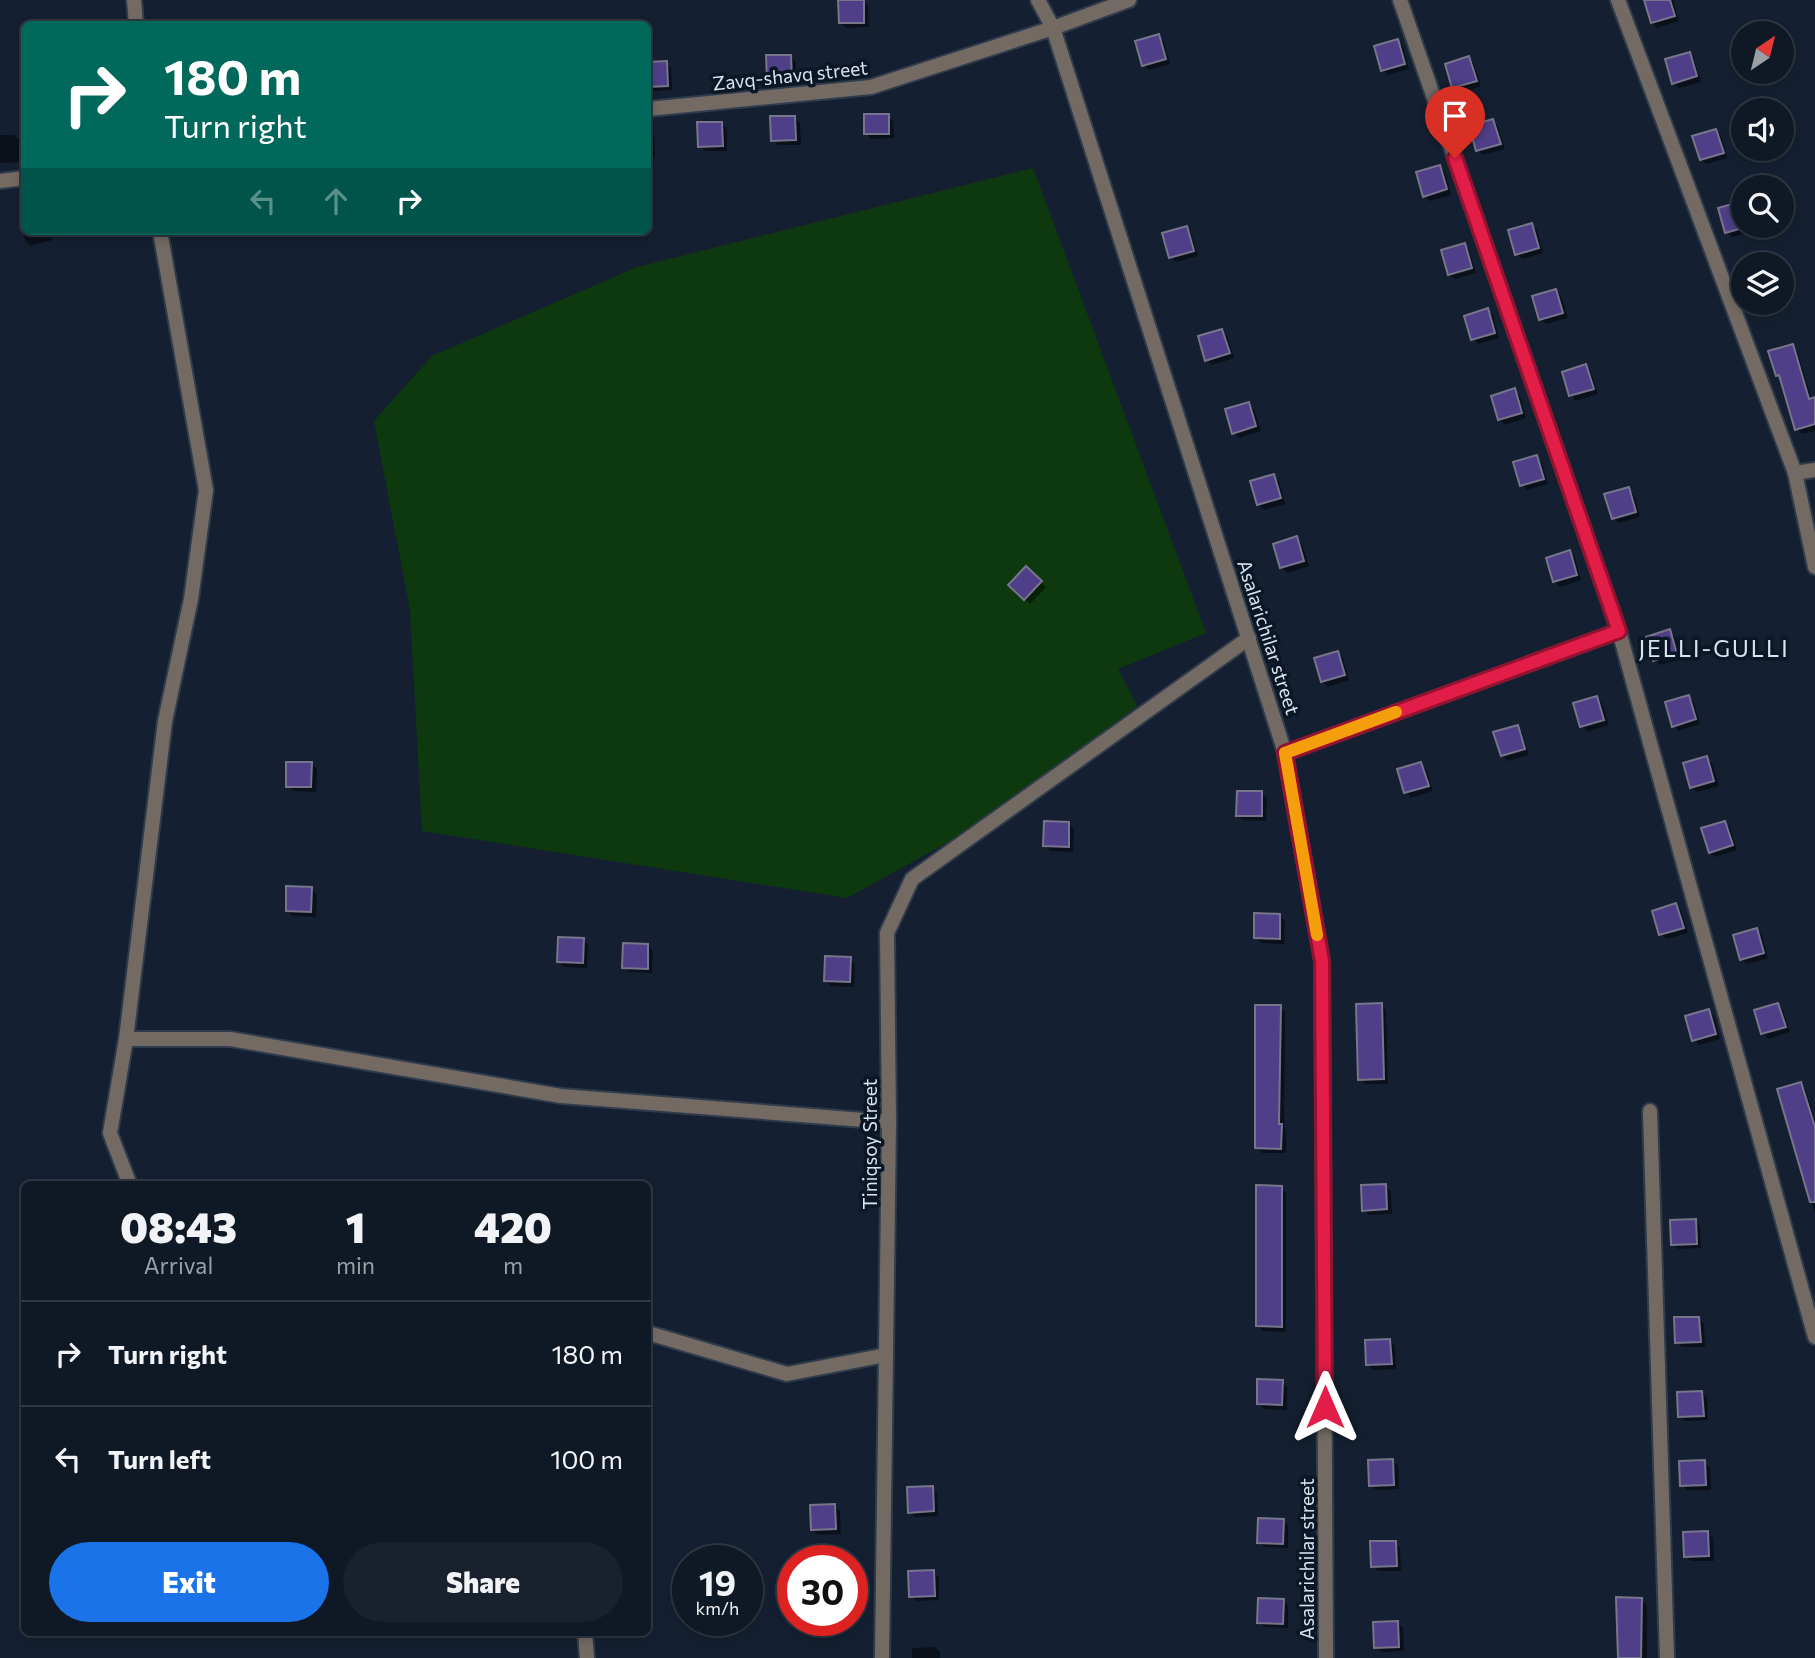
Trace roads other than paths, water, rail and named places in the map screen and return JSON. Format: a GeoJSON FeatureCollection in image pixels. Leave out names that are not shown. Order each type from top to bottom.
{"type":"FeatureCollection","features":[{"type":"Feature","properties":{"kind":"street"},"geometry":{"type":"LineString","coordinates":[[134,0],[136,21]]}},
{"type":"Feature","properties":{"kind":"street","name":"Asalarichilar street"},"geometry":{"type":"LineString","coordinates":[[1038,0],[1053,28],[1285,753],[1322,961],[1326,1658]]}},
{"type":"Feature","properties":{"kind":"street","name":"Zavq-shavq street"},"geometry":{"type":"LineString","coordinates":[[651,109],[870,87],[1053,28],[1129,0]]}},
{"type":"Feature","properties":{"kind":"street"},"geometry":{"type":"LineString","coordinates":[[1400,0],[1619,631],[1815,1337]]}},
{"type":"Feature","properties":{"kind":"street"},"geometry":{"type":"LineString","coordinates":[[1618,0],[1794,473],[1815,567]]}},
{"type":"Feature","properties":{"kind":"street"},"geometry":{"type":"LineString","coordinates":[[0,181],[21,178]]}},
{"type":"Feature","properties":{"kind":"street"},"geometry":{"type":"LineString","coordinates":[[128,1181],[110,1133],[126,1040],[165,721],[191,599],[206,490],[161,235]]}},
{"type":"Feature","properties":{"kind":"street"},"geometry":{"type":"LineString","coordinates":[[1794,473],[1815,470]]}},
{"type":"Feature","properties":{"kind":"street"},"geometry":{"type":"LineString","coordinates":[[1285,753],[1619,631]]}},
{"type":"Feature","properties":{"kind":"street","name":"Tiniqsoy Street"},"geometry":{"type":"LineString","coordinates":[[881,1658],[889,1122],[887,933],[912,879],[1248,638]]}},
{"type":"Feature","properties":{"kind":"street"},"geometry":{"type":"LineString","coordinates":[[126,1040],[230,1039],[561,1096],[889,1122]]}},
{"type":"Feature","properties":{"kind":"street"},"geometry":{"type":"LineString","coordinates":[[1650,1111],[1667,1658]]}},
{"type":"Feature","properties":{"kind":"street"},"geometry":{"type":"LineString","coordinates":[[651,1334],[787,1374],[886,1355]]}},
{"type":"Feature","properties":{"kind":"street"},"geometry":{"type":"LineString","coordinates":[[585,1636],[587,1658]]}},
{"type":"Feature","properties":{"kind":"district","name":"JELLI-GULLI"},"geometry":{"type":"Point","coordinates":[1714,648]}}]}
